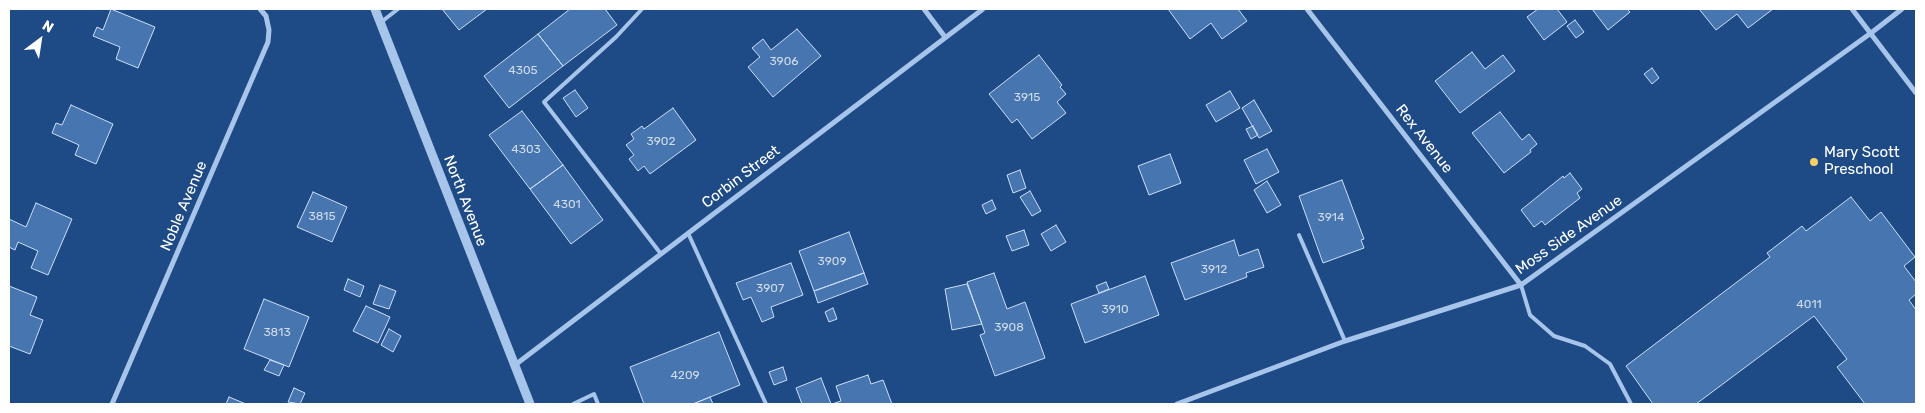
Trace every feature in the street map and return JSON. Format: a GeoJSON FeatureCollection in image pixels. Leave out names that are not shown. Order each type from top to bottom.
{"type":"FeatureCollection","features":[{"type":"Feature","properties":{"kind":"street","name":"Noble Avenue"},"geometry":{"type":"LineString","coordinates":[[112,404],[268,42],[269,30],[266,16],[260,9]]}},
{"type":"Feature","properties":{"kind":"street","name":"North Avenue"},"geometry":{"type":"LineString","coordinates":[[375,9],[530,404]]}},
{"type":"Feature","properties":{"kind":"street"},"geometry":{"type":"LineString","coordinates":[[924,9],[945,37]]}},
{"type":"Feature","properties":{"kind":"street","name":"Corbin Street"},"geometry":{"type":"LineString","coordinates":[[515,365],[983,9]]}},
{"type":"Feature","properties":{"kind":"street","name":"Rex Avenue"},"geometry":{"type":"LineString","coordinates":[[1307,9],[1521,285]]}},
{"type":"Feature","properties":{"kind":"street"},"geometry":{"type":"LineString","coordinates":[[1852,9],[1916,93]]}},
{"type":"Feature","properties":{"kind":"street","name":"Moss Side Avenue"},"geometry":{"type":"LineString","coordinates":[[1177,404],[1345,341],[1521,285],[1871,34],[1902,9]]}},
{"type":"Feature","properties":{"kind":"lane"},"geometry":{"type":"LineString","coordinates":[[380,23],[398,9]]}},
{"type":"Feature","properties":{"kind":"lane"},"geometry":{"type":"LineString","coordinates":[[642,9],[616,37],[544,102],[661,254]]}},
{"type":"Feature","properties":{"kind":"lane"},"geometry":{"type":"LineString","coordinates":[[688,233],[766,404]]}},
{"type":"Feature","properties":{"kind":"lane"},"geometry":{"type":"LineString","coordinates":[[1299,235],[1345,341]]}},
{"type":"Feature","properties":{"kind":"lane"},"geometry":{"type":"LineString","coordinates":[[1521,285],[1530,315],[1554,336],[1584,346],[1610,364],[1631,404]]}},
{"type":"Feature","properties":{"kind":"lane"},"geometry":{"type":"LineString","coordinates":[[573,404],[594,394],[598,404]]}},
{"type":"Feature","properties":{"kind":"building"},"geometry":{"type":"Polygon","coordinates":[[[111,9],[155,27],[138,68],[116,59],[120,47],[93,36],[97,27],[103,30],[111,9]]]}},
{"type":"Feature","properties":{"kind":"building"},"geometry":{"type":"Polygon","coordinates":[[[442,9],[487,9],[459,30],[442,9]]]}},
{"type":"Feature","properties":{"kind":"building"},"geometry":{"type":"Polygon","coordinates":[[[570,9],[605,9],[617,25],[563,66],[538,34],[570,9]]]}},
{"type":"Feature","properties":{"kind":"building"},"geometry":{"type":"Polygon","coordinates":[[[1168,9],[1238,9],[1247,21],[1222,39],[1211,23],[1190,39],[1168,9]]]}},
{"type":"Feature","properties":{"kind":"building"},"geometry":{"type":"Polygon","coordinates":[[[1538,9],[1557,9],[1567,22],[1544,40],[1527,17],[1538,9]]]}},
{"type":"Feature","properties":{"kind":"building"},"geometry":{"type":"Polygon","coordinates":[[[1592,9],[1627,9],[1630,12],[1608,30],[1592,9]]]}},
{"type":"Feature","properties":{"kind":"building"},"geometry":{"type":"Polygon","coordinates":[[[1699,9],[1773,9],[1748,28],[1737,14],[1716,30],[1699,9]]]}},
{"type":"Feature","properties":{"kind":"building"},"geometry":{"type":"Polygon","coordinates":[[[1575,20],[1584,32],[1576,38],[1567,26],[1575,20]]]}},
{"type":"Feature","properties":{"kind":"building"},"geometry":{"type":"Polygon","coordinates":[[[797,29],[821,56],[773,97],[748,67],[760,57],[752,48],[763,39],[771,50],[797,29]]]}},
{"type":"Feature","properties":{"kind":"building"},"geometry":{"type":"Polygon","coordinates":[[[538,34],[563,66],[509,108],[484,76],[538,34]]]}},
{"type":"Feature","properties":{"kind":"building"},"geometry":{"type":"Polygon","coordinates":[[[1472,52],[1485,69],[1503,55],[1515,71],[1460,113],[1435,81],[1472,52]]]}},
{"type":"Feature","properties":{"kind":"building"},"geometry":{"type":"Polygon","coordinates":[[[1039,55],[1062,85],[1060,87],[1066,94],[1057,102],[1066,113],[1032,139],[1017,119],[1012,123],[989,94],[1039,55]]]}},
{"type":"Feature","properties":{"kind":"building"},"geometry":{"type":"Polygon","coordinates":[[[1652,68],[1659,78],[1652,84],[1644,74],[1652,68]]]}},
{"type":"Feature","properties":{"kind":"building"},"geometry":{"type":"Polygon","coordinates":[[[575,90],[588,108],[576,117],[563,98],[575,90]]]}},
{"type":"Feature","properties":{"kind":"building"},"geometry":{"type":"Polygon","coordinates":[[[1230,91],[1240,108],[1216,122],[1206,105],[1230,91]]]}},
{"type":"Feature","properties":{"kind":"building"},"geometry":{"type":"Polygon","coordinates":[[[1254,100],[1272,131],[1259,138],[1242,108],[1254,100]]]}},
{"type":"Feature","properties":{"kind":"building"},"geometry":{"type":"Polygon","coordinates":[[[71,105],[113,124],[96,164],[75,155],[79,145],[52,133],[56,123],[62,125],[71,105]]]}},
{"type":"Feature","properties":{"kind":"building"},"geometry":{"type":"Polygon","coordinates":[[[673,108],[696,140],[650,174],[644,166],[638,171],[629,159],[634,155],[626,145],[634,139],[631,134],[642,126],[644,129],[673,108]]]}},
{"type":"Feature","properties":{"kind":"building"},"geometry":{"type":"Polygon","coordinates":[[[522,111],[563,165],[530,189],[489,135],[522,111]]]}},
{"type":"Feature","properties":{"kind":"building"},"geometry":{"type":"Polygon","coordinates":[[[1500,112],[1522,140],[1529,134],[1537,144],[1530,150],[1531,152],[1504,173],[1472,133],[1500,112]]]}},
{"type":"Feature","properties":{"kind":"building"},"geometry":{"type":"Polygon","coordinates":[[[1253,126],[1258,135],[1251,139],[1246,129],[1253,126]]]}},
{"type":"Feature","properties":{"kind":"building"},"geometry":{"type":"Polygon","coordinates":[[[1267,149],[1279,172],[1256,184],[1244,160],[1267,149]]]}},
{"type":"Feature","properties":{"kind":"building"},"geometry":{"type":"Polygon","coordinates":[[[1170,154],[1181,183],[1149,195],[1138,166],[1170,154]]]}},
{"type":"Feature","properties":{"kind":"building"},"geometry":{"type":"Polygon","coordinates":[[[563,165],[603,220],[571,244],[530,189],[563,165]]]}},
{"type":"Feature","properties":{"kind":"building"},"geometry":{"type":"Polygon","coordinates":[[[1020,170],[1026,188],[1013,193],[1007,175],[1020,170]]]}},
{"type":"Feature","properties":{"kind":"building"},"geometry":{"type":"Polygon","coordinates":[[[1570,173],[1582,189],[1577,193],[1580,198],[1545,225],[1542,221],[1534,227],[1521,210],[1563,176],[1564,178],[1570,173]]]}},
{"type":"Feature","properties":{"kind":"building"},"geometry":{"type":"Polygon","coordinates":[[[1342,180],[1364,239],[1361,240],[1364,248],[1323,263],[1299,196],[1342,180]]]}},
{"type":"Feature","properties":{"kind":"building"},"geometry":{"type":"Polygon","coordinates":[[[1267,181],[1281,205],[1267,213],[1254,190],[1267,181]]]}},
{"type":"Feature","properties":{"kind":"building"},"geometry":{"type":"Polygon","coordinates":[[[1030,191],[1041,211],[1032,216],[1020,197],[1030,191]]]}},
{"type":"Feature","properties":{"kind":"building"},"geometry":{"type":"Polygon","coordinates":[[[313,192],[347,207],[332,242],[297,227],[313,192]]]}},
{"type":"Feature","properties":{"kind":"building"},"geometry":{"type":"Polygon","coordinates":[[[1851,197],[1870,221],[1881,212],[1915,257],[1904,266],[1916,282],[1916,294],[1909,300],[1916,310],[1916,404],[1865,404],[1837,367],[1847,359],[1814,316],[1696,404],[1653,404],[1626,366],[1770,257],[1767,253],[1802,226],[1806,231],[1851,197]]]}},
{"type":"Feature","properties":{"kind":"building"},"geometry":{"type":"Polygon","coordinates":[[[992,200],[996,209],[986,214],[982,205],[992,200]]]}},
{"type":"Feature","properties":{"kind":"building"},"geometry":{"type":"Polygon","coordinates":[[[36,203],[72,219],[48,275],[31,268],[38,251],[18,242],[15,250],[9,247],[9,219],[26,227],[36,203]]]}},
{"type":"Feature","properties":{"kind":"building"},"geometry":{"type":"Polygon","coordinates":[[[1056,225],[1066,242],[1051,251],[1041,234],[1056,225]]]}},
{"type":"Feature","properties":{"kind":"building"},"geometry":{"type":"Polygon","coordinates":[[[1024,230],[1029,245],[1012,251],[1006,236],[1024,230]]]}},
{"type":"Feature","properties":{"kind":"building"},"geometry":{"type":"Polygon","coordinates":[[[849,232],[864,273],[814,291],[799,251],[849,232]]]}},
{"type":"Feature","properties":{"kind":"building"},"geometry":{"type":"Polygon","coordinates":[[[1234,240],[1239,256],[1258,249],[1264,267],[1246,273],[1247,277],[1185,300],[1171,263],[1234,240]]]}},
{"type":"Feature","properties":{"kind":"building"},"geometry":{"type":"Polygon","coordinates":[[[791,263],[803,295],[771,307],[774,317],[762,322],[751,297],[743,300],[736,283],[791,263]]]}},
{"type":"Feature","properties":{"kind":"building"},"geometry":{"type":"Polygon","coordinates":[[[864,273],[868,284],[818,303],[814,291],[864,273]]]}},
{"type":"Feature","properties":{"kind":"building"},"geometry":{"type":"Polygon","coordinates":[[[994,273],[1007,309],[1025,302],[1045,358],[995,376],[980,335],[985,333],[967,282],[994,273]]]}},
{"type":"Feature","properties":{"kind":"building"},"geometry":{"type":"Polygon","coordinates":[[[1145,276],[1159,315],[1085,343],[1071,304],[1145,276]]]}},
{"type":"Feature","properties":{"kind":"building"},"geometry":{"type":"Polygon","coordinates":[[[348,279],[364,286],[360,297],[344,290],[348,279]]]}},
{"type":"Feature","properties":{"kind":"building"},"geometry":{"type":"Polygon","coordinates":[[[1106,282],[1109,289],[1099,293],[1096,286],[1106,282]]]}},
{"type":"Feature","properties":{"kind":"building"},"geometry":{"type":"Polygon","coordinates":[[[967,284],[982,324],[952,330],[945,289],[967,284]]]}},
{"type":"Feature","properties":{"kind":"building"},"geometry":{"type":"Polygon","coordinates":[[[380,285],[396,291],[389,309],[373,304],[380,285]]]}},
{"type":"Feature","properties":{"kind":"building"},"geometry":{"type":"Polygon","coordinates":[[[9,286],[37,297],[30,315],[43,320],[30,354],[9,346],[9,286]]]}},
{"type":"Feature","properties":{"kind":"building"},"geometry":{"type":"Polygon","coordinates":[[[264,299],[309,317],[289,367],[244,349],[264,299]]]}},
{"type":"Feature","properties":{"kind":"building"},"geometry":{"type":"Polygon","coordinates":[[[366,306],[390,317],[378,343],[353,331],[366,306]]]}},
{"type":"Feature","properties":{"kind":"building"},"geometry":{"type":"Polygon","coordinates":[[[833,308],[837,319],[829,322],[825,312],[833,308]]]}},
{"type":"Feature","properties":{"kind":"building"},"geometry":{"type":"Polygon","coordinates":[[[389,329],[401,336],[393,352],[381,345],[389,329]]]}},
{"type":"Feature","properties":{"kind":"building"},"geometry":{"type":"Polygon","coordinates":[[[719,332],[740,385],[693,404],[644,404],[630,367],[719,332]]]}},
{"type":"Feature","properties":{"kind":"building"},"geometry":{"type":"Polygon","coordinates":[[[270,360],[284,365],[279,376],[264,370],[270,360]]]}},
{"type":"Feature","properties":{"kind":"building"},"geometry":{"type":"Polygon","coordinates":[[[783,367],[787,380],[774,385],[769,372],[783,367]]]}},
{"type":"Feature","properties":{"kind":"building"},"geometry":{"type":"Polygon","coordinates":[[[868,375],[871,384],[883,380],[892,404],[832,404],[841,401],[836,386],[868,375]]]}},
{"type":"Feature","properties":{"kind":"building"},"geometry":{"type":"Polygon","coordinates":[[[821,378],[831,404],[802,404],[796,388],[821,378]]]}},
{"type":"Feature","properties":{"kind":"building"},"geometry":{"type":"Polygon","coordinates":[[[294,388],[305,393],[300,404],[288,402],[294,388]]]}},
{"type":"Feature","properties":{"kind":"building"},"geometry":{"type":"Polygon","coordinates":[[[229,397],[246,404],[226,404],[229,397]]]}},
{"type":"Feature","properties":{"kind":"building"},"geometry":{"type":"Polygon","coordinates":[[[710,397],[713,404],[693,404],[710,397]]]}},
{"type":"Feature","properties":{"kind":"place","name":"Mary Scott Preschool"},"geometry":{"type":"Point","coordinates":[1814,162]}}]}
